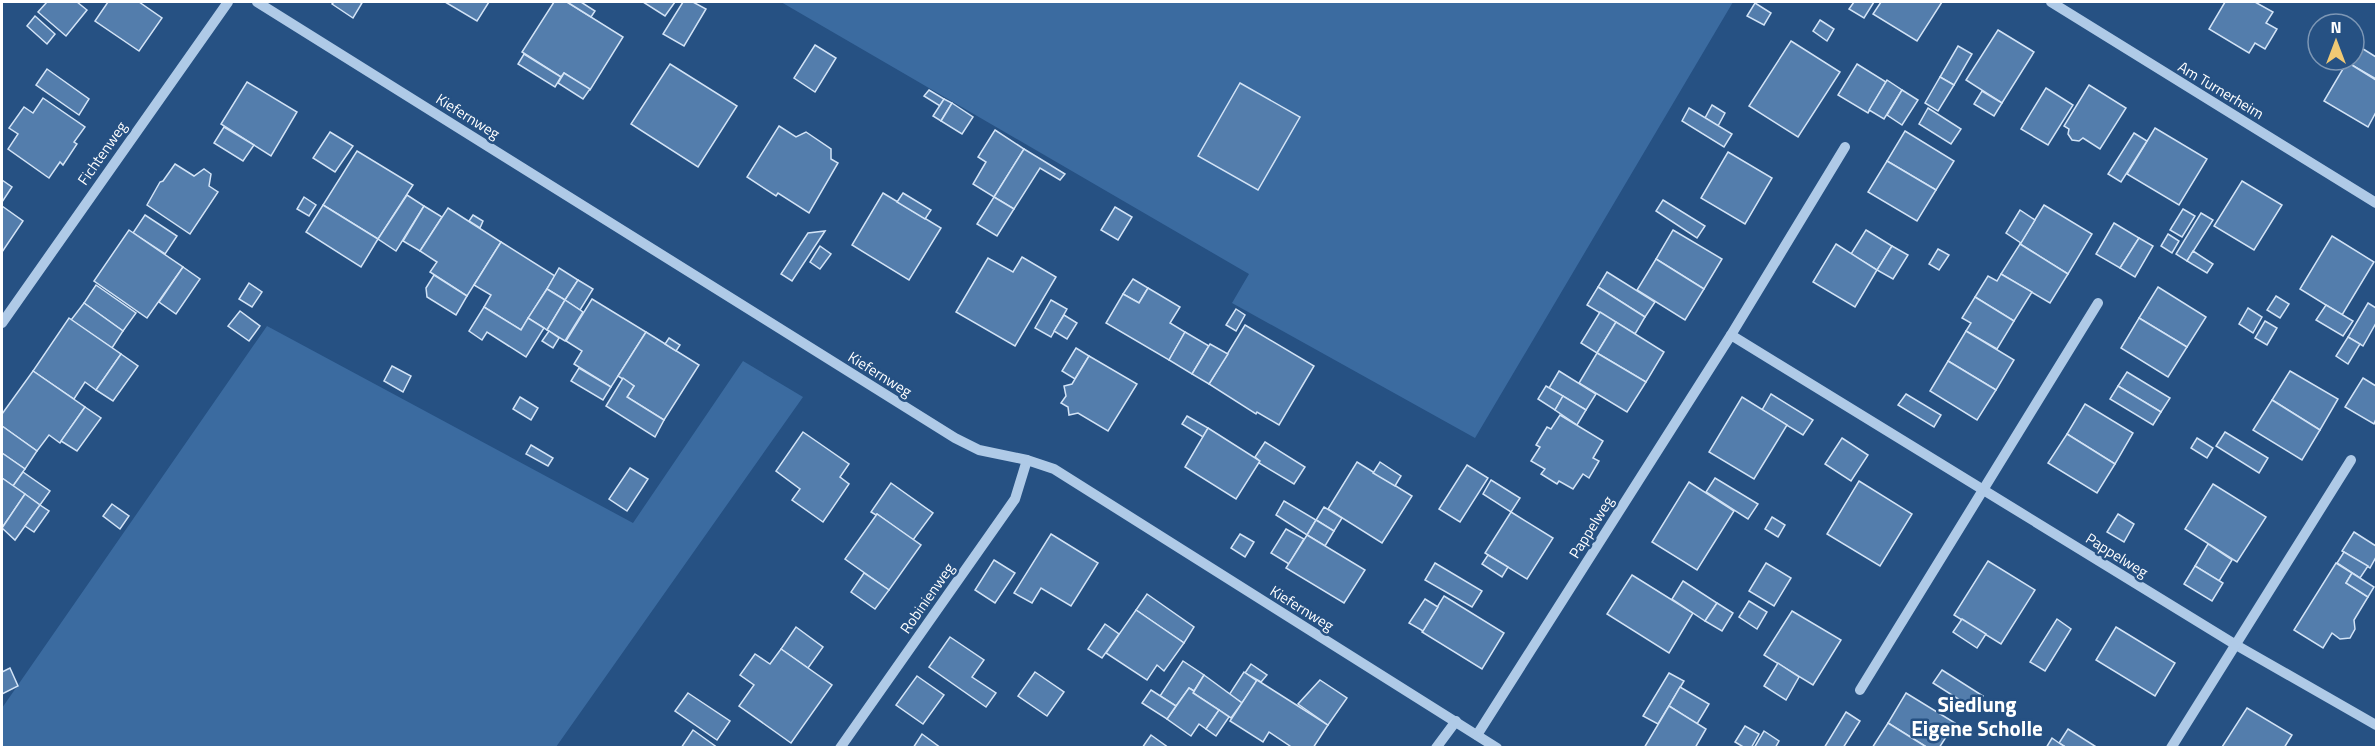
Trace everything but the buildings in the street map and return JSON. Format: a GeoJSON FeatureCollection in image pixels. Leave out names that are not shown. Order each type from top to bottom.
{"type":"FeatureCollection","features":[{"type":"Feature","properties":{"kind":"street","name":"Fichtenweg"},"geometry":{"type":"LineString","coordinates":[[2,323],[228,2]]}},
{"type":"Feature","properties":{"kind":"street","name":"Kiefernweg"},"geometry":{"type":"LineString","coordinates":[[257,2],[955,438],[979,450],[1027,460],[1054,469],[1497,747]]}},
{"type":"Feature","properties":{"kind":"street","name":"Am Turnerheim"},"geometry":{"type":"LineString","coordinates":[[2051,2],[2376,203]]}},
{"type":"Feature","properties":{"kind":"street","name":"Pappelweg"},"geometry":{"type":"LineString","coordinates":[[1477,735],[1731,335],[1845,147]]}},
{"type":"Feature","properties":{"kind":"street"},"geometry":{"type":"LineString","coordinates":[[1860,690],[2098,303]]}},
{"type":"Feature","properties":{"kind":"street","name":"Pappelweg"},"geometry":{"type":"LineString","coordinates":[[1731,335],[2236,645],[2376,726]]}},
{"type":"Feature","properties":{"kind":"street","name":"Robinienweg"},"geometry":{"type":"LineString","coordinates":[[840,747],[1015,499],[1027,460]]}},
{"type":"Feature","properties":{"kind":"street"},"geometry":{"type":"LineString","coordinates":[[2172,747],[2351,460]]}},
{"type":"Feature","properties":{"kind":"street"},"geometry":{"type":"LineString","coordinates":[[1436,747],[1455,721]]}},
{"type":"Feature","properties":{"kind":"shaded area"},"geometry":{"type":"Polygon","coordinates":[[[781,2],[1733,2],[1475,438],[1232,303],[1249,274],[781,2]]]}},
{"type":"Feature","properties":{"kind":"shaded area"},"geometry":{"type":"Polygon","coordinates":[[[267,326],[633,523],[743,361],[803,397],[556,747],[2,748],[2,708],[267,326]]]}},
{"type":"Feature","properties":{"kind":"district","name":"Siedlung Eigene Scholle"},"geometry":{"type":"Point","coordinates":[1977,716]}}]}
